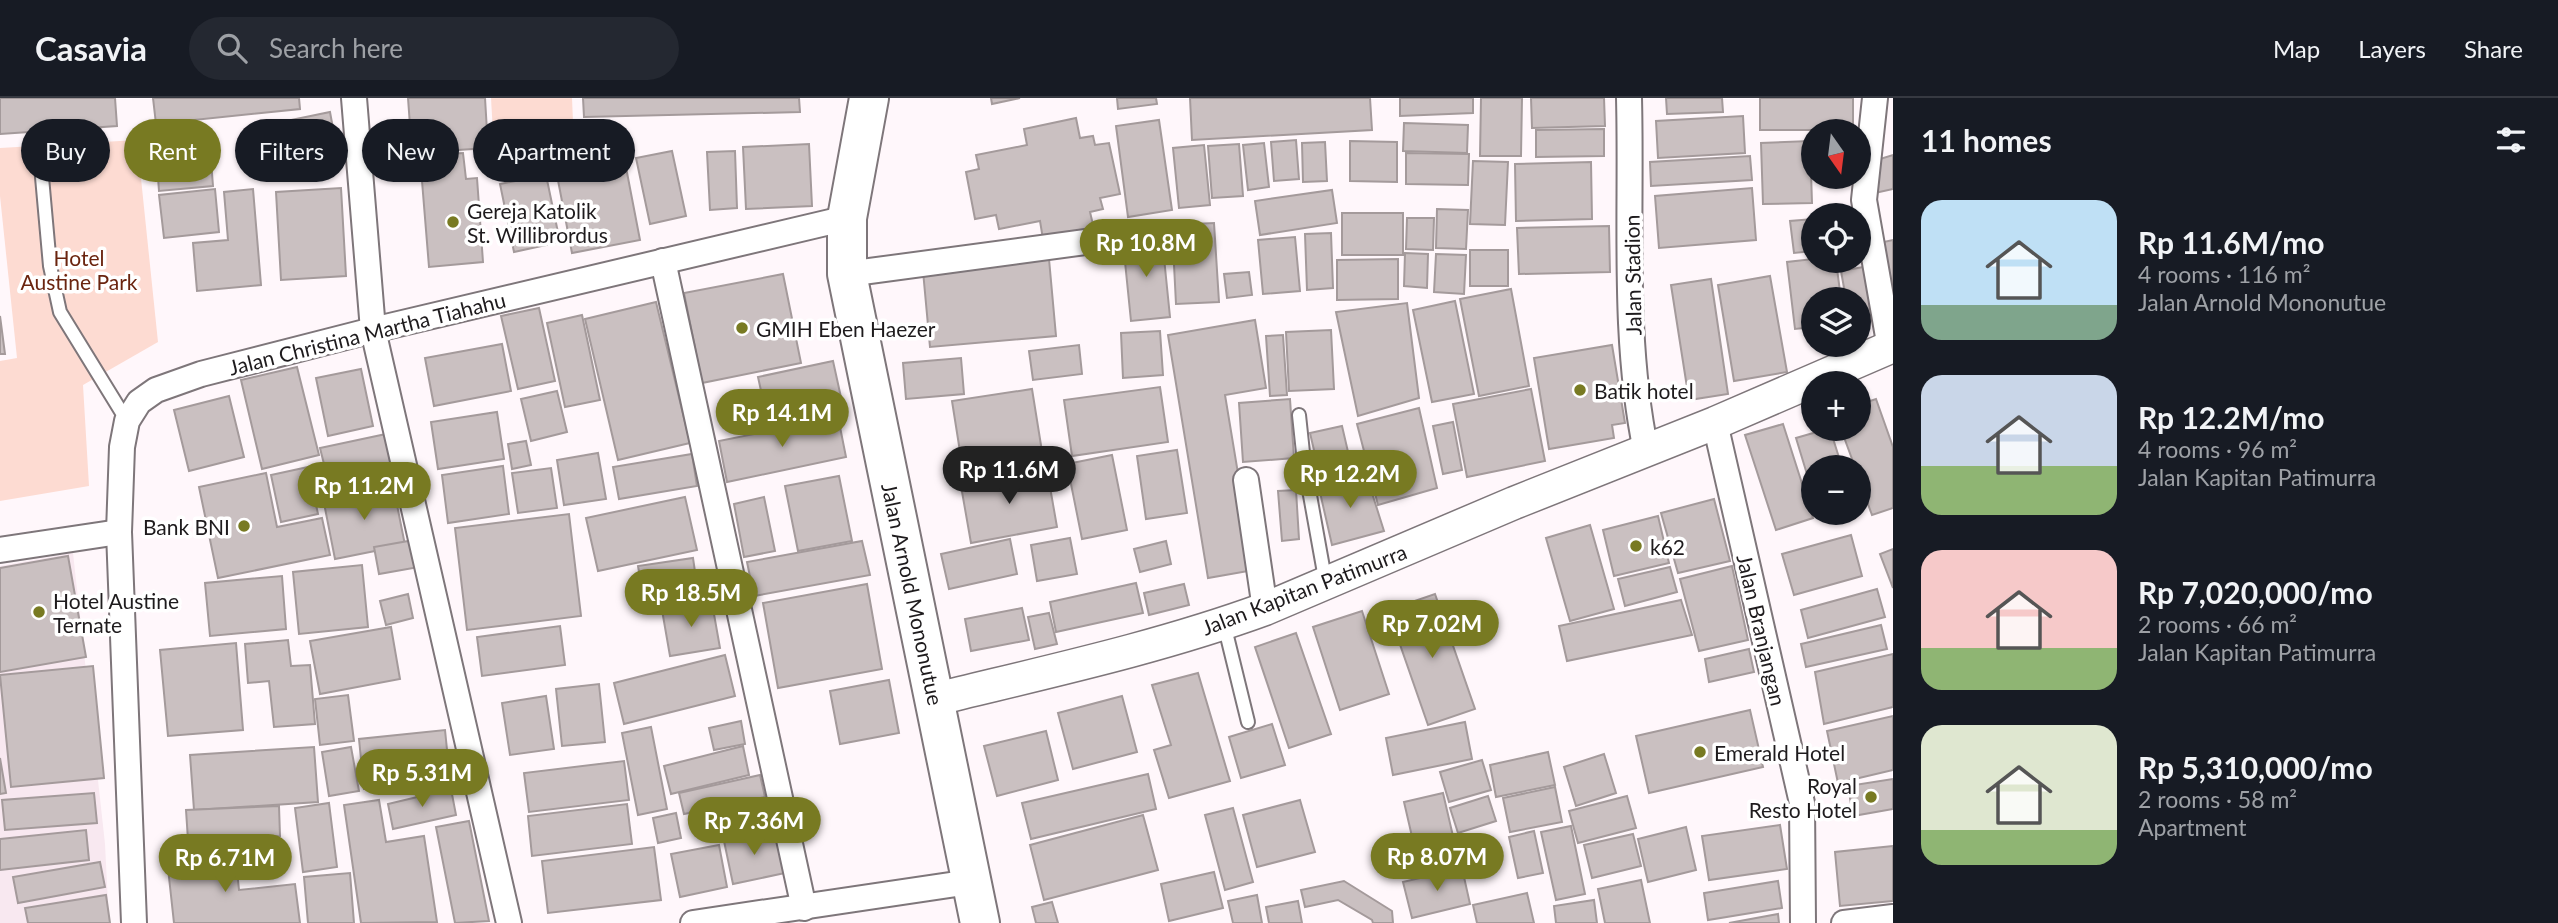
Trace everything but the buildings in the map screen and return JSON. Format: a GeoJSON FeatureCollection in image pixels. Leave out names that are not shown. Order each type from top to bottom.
{"type":"FeatureCollection","features":[{"type":"Feature","properties":{"kind":"highway","name":"Jalan Arnold Mononutue"},"geometry":{"type":"LineString","coordinates":[[869,98],[847,218],[847,274],[980,923]]}},
{"type":"Feature","properties":{"kind":"street"},"geometry":{"type":"LineString","coordinates":[[354,98],[373,330],[509,923]]}},
{"type":"Feature","properties":{"kind":"street","name":"Jalan Stadion"},"geometry":{"type":"LineString","coordinates":[[1629,98],[1633,361],[1638,414],[1646,451]]}},
{"type":"Feature","properties":{"kind":"street"},"geometry":{"type":"LineString","coordinates":[[1875,98],[1864,200],[1892,347]]}},
{"type":"Feature","properties":{"kind":"street","name":"Jalan Christina Martha Tiahahu"},"geometry":{"type":"LineString","coordinates":[[127,421],[139,402],[156,390],[201,374],[373,330],[847,218]]}},
{"type":"Feature","properties":{"kind":"street"},"geometry":{"type":"LineString","coordinates":[[847,274],[1108,239]]}},
{"type":"Feature","properties":{"kind":"street"},"geometry":{"type":"LineString","coordinates":[[663,261],[804,908]]}},
{"type":"Feature","properties":{"kind":"street","name":"Jalan Kapitan Patimurra"},"geometry":{"type":"LineString","coordinates":[[936,699],[1073,666],[1224,624],[1265,609],[1892,347]]}},
{"type":"Feature","properties":{"kind":"street"},"geometry":{"type":"LineString","coordinates":[[127,421],[122,447],[120,532],[134,923]]}},
{"type":"Feature","properties":{"kind":"street","name":"Jalan Branjangan"},"geometry":{"type":"LineString","coordinates":[[1715,423],[1802,803],[1802,923]]}},
{"type":"Feature","properties":{"kind":"street"},"geometry":{"type":"LineString","coordinates":[[1246,480],[1265,609]]}},
{"type":"Feature","properties":{"kind":"street"},"geometry":{"type":"LineString","coordinates":[[0,550],[120,532]]}},
{"type":"Feature","properties":{"kind":"street"},"geometry":{"type":"LineString","coordinates":[[693,923],[970,882]]}},
{"type":"Feature","properties":{"kind":"street"},"geometry":{"type":"LineString","coordinates":[[1844,923],[1893,917]]}},
{"type":"Feature","properties":{"kind":"lane"},"geometry":{"type":"LineString","coordinates":[[42,182],[50,266],[60,312],[127,421]]}},
{"type":"Feature","properties":{"kind":"lane"},"geometry":{"type":"LineString","coordinates":[[1299,415],[1304,462],[1326,584]]}},
{"type":"Feature","properties":{"kind":"lane"},"geometry":{"type":"LineString","coordinates":[[1224,624],[1248,722]]}},
{"type":"Feature","properties":{"kind":"shaded area"},"geometry":{"type":"Polygon","coordinates":[[[73,553],[105,844],[109,923],[0,923],[0,566],[73,553]]]}},
{"type":"Feature","properties":{"kind":"green space"},"geometry":{"type":"Polygon","coordinates":[[[491,98],[572,98],[573,119],[492,119],[491,98]]]}},
{"type":"Feature","properties":{"kind":"green space","name":"Hotel Austine Park"},"geometry":{"type":"Polygon","coordinates":[[[124,141],[124,182],[141,182],[158,342],[83,385],[89,486],[0,501],[0,361],[17,358],[0,196],[0,148],[21,147],[21,182],[110,182],[110,142],[124,141]]]}},
{"type":"Feature","properties":{"kind":"place","name":"Gereja Katolik St. Willibrordus"},"geometry":{"type":"Point","coordinates":[453,222]}},
{"type":"Feature","properties":{"kind":"place","name":"GMIH Eben Haezer"},"geometry":{"type":"Point","coordinates":[742,328]}},
{"type":"Feature","properties":{"kind":"place","name":"Batik hotel"},"geometry":{"type":"Point","coordinates":[1580,390]}},
{"type":"Feature","properties":{"kind":"place","name":"Bank BNI"},"geometry":{"type":"Point","coordinates":[244,526]}},
{"type":"Feature","properties":{"kind":"place","name":"k62"},"geometry":{"type":"Point","coordinates":[1636,546]}},
{"type":"Feature","properties":{"kind":"place","name":"Hotel Austine Ternate"},"geometry":{"type":"Point","coordinates":[39,612]}},
{"type":"Feature","properties":{"kind":"place","name":"Emerald Hotel"},"geometry":{"type":"Point","coordinates":[1700,752]}},
{"type":"Feature","properties":{"kind":"place","name":"Royal Resto Hotel"},"geometry":{"type":"Point","coordinates":[1871,797]}}]}
